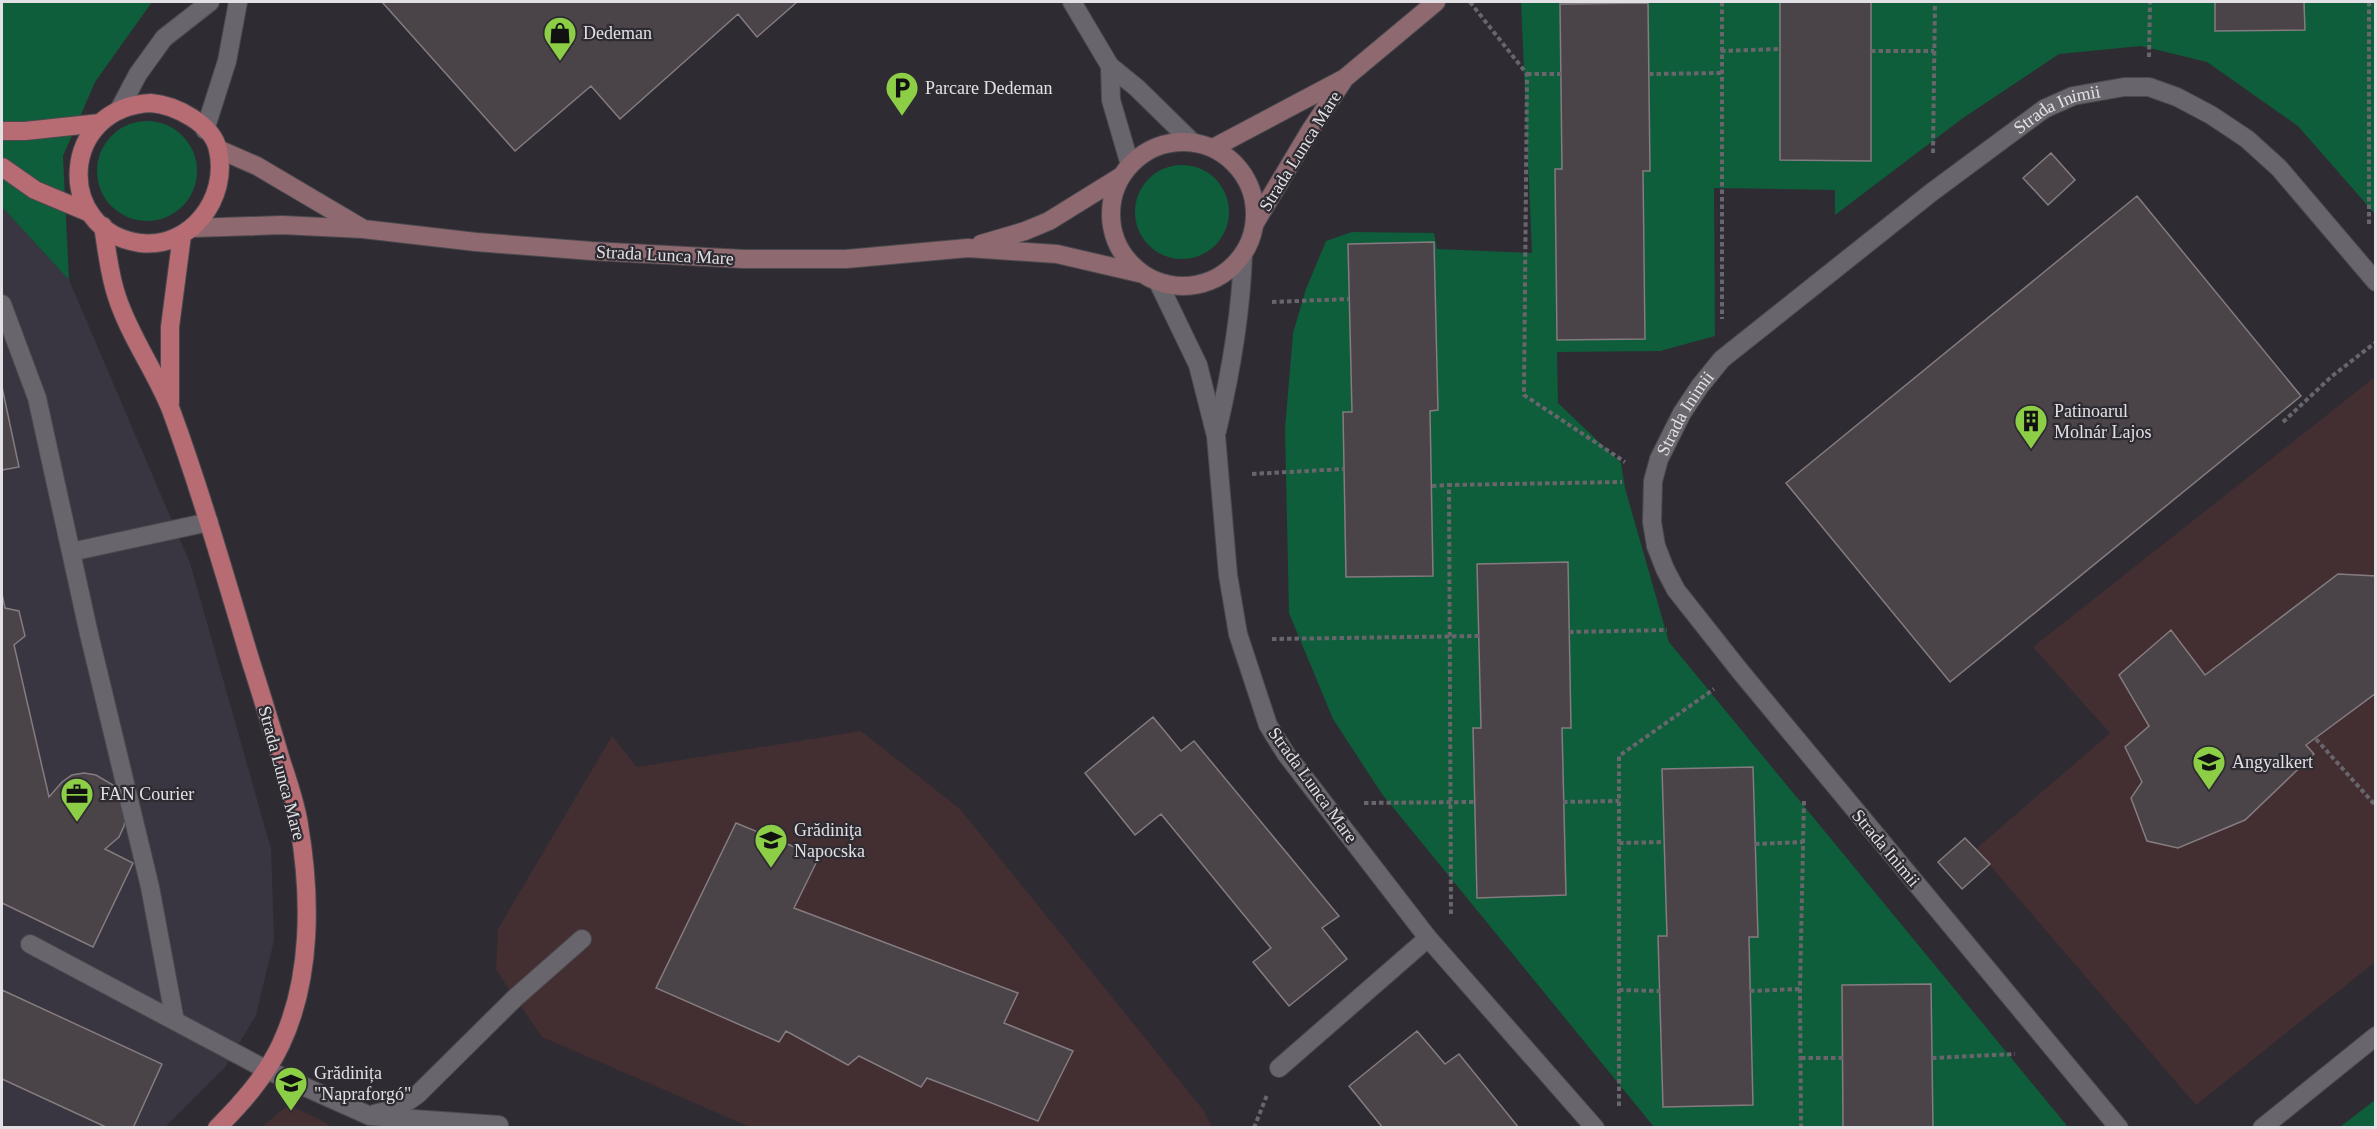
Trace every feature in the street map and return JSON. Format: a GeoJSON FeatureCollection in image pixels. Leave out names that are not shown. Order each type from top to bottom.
{"type":"FeatureCollection","features":[{"type":"Feature","properties":{"kind":"main road","name":"Strada Lunca Mare"},"geometry":{"type":"LineString","coordinates":[[1213,148],[1345,78],[1436,2]]}},
{"type":"Feature","properties":{"kind":"main road","name":"Strada Lunca Mare"},"geometry":{"type":"LineString","coordinates":[[1254,225],[1310,131],[1345,78]]}},
{"type":"Feature","properties":{"kind":"main road"},"geometry":{"type":"LineString","coordinates":[[2,167],[35,190],[90,213],[120,238],[141,243],[162,242],[188,231],[209,210],[217,187],[218,149],[206,130],[183,112],[168,105],[135,104],[119,110],[100,123],[89,135],[78,166],[78,182],[90,213]]}},
{"type":"Feature","properties":{"kind":"main road"},"geometry":{"type":"LineString","coordinates":[[2,131],[25,131],[100,123]]}},
{"type":"Feature","properties":{"kind":"main road"},"geometry":{"type":"LineString","coordinates":[[1192,142],[1213,148],[1231,159],[1250,184],[1255,205],[1253,236],[1244,254],[1223,274],[1205,282],[1175,285],[1151,278],[1125,256],[1113,229],[1113,198],[1126,171],[1141,154],[1160,145],[1192,142]]}},
{"type":"Feature","properties":{"kind":"main road","name":"Strada Lunca Mare"},"geometry":{"type":"LineString","coordinates":[[218,149],[274,176],[363,229]]}},
{"type":"Feature","properties":{"kind":"main road","name":"Strada Lunca Mare"},"geometry":{"type":"LineString","coordinates":[[968,248],[1025,231],[1049,221],[1126,171]]}},
{"type":"Feature","properties":{"kind":"main road","name":"Strada Lunca Mare"},"geometry":{"type":"LineString","coordinates":[[170,408],[170,327],[188,231],[282,225],[363,229],[558,249],[744,259],[846,259],[968,248],[1057,254],[1151,278]]}},
{"type":"Feature","properties":{"kind":"main road","name":"Strada Lunca Mare"},"geometry":{"type":"LineString","coordinates":[[103,226],[111,279],[117,300],[139,349],[170,408],[209,522],[296,813],[306,880],[304,962],[299,989],[285,1036],[267,1070],[239,1106],[217,1128]]}},
{"type":"Feature","properties":{"kind":"street"},"geometry":{"type":"LineString","coordinates":[[119,110],[138,74],[164,39],[210,2]]}},
{"type":"Feature","properties":{"kind":"street"},"geometry":{"type":"LineString","coordinates":[[206,130],[227,61],[238,2]]}},
{"type":"Feature","properties":{"kind":"street"},"geometry":{"type":"LineString","coordinates":[[1072,2],[1110,66],[1137,88],[1192,142]]}},
{"type":"Feature","properties":{"kind":"street"},"geometry":{"type":"LineString","coordinates":[[1110,66],[1112,100],[1126,171]]}},
{"type":"Feature","properties":{"kind":"street","name":"Strada Inimii"},"geometry":{"type":"LineString","coordinates":[[2119,1128],[1805,751],[1676,590],[1656,546],[1652,522],[1653,481],[1659,459],[1682,413],[1722,359],[1932,192],[2044,109],[2073,96],[2124,87],[2149,87],[2177,97],[2211,115],[2247,139],[2279,168],[2372,278]]}},
{"type":"Feature","properties":{"kind":"street","name":"Strada Lunca Mare"},"geometry":{"type":"LineString","coordinates":[[1216,436],[1228,384],[1240,303],[1244,254]]}},
{"type":"Feature","properties":{"kind":"street","name":"Strada Lunca Mare"},"geometry":{"type":"LineString","coordinates":[[1151,278],[1198,365],[1216,436],[1228,574],[1240,639],[1268,725],[1286,754],[1428,938],[1595,1128]]}},
{"type":"Feature","properties":{"kind":"street"},"geometry":{"type":"LineString","coordinates":[[2,304],[37,398],[150,888],[175,1021]]}},
{"type":"Feature","properties":{"kind":"street"},"geometry":{"type":"LineString","coordinates":[[71,552],[209,522]]}},
{"type":"Feature","properties":{"kind":"street"},"geometry":{"type":"LineString","coordinates":[[1279,1068],[1428,938]]}},
{"type":"Feature","properties":{"kind":"street"},"geometry":{"type":"LineString","coordinates":[[370,1116],[398,1108],[417,1095],[515,998],[582,939]]}},
{"type":"Feature","properties":{"kind":"street"},"geometry":{"type":"LineString","coordinates":[[30,944],[267,1070],[370,1116],[499,1125]]}},
{"type":"Feature","properties":{"kind":"street"},"geometry":{"type":"LineString","coordinates":[[2262,1128],[2376,1036]]}},
{"type":"Feature","properties":{"kind":"path"},"geometry":{"type":"LineString","coordinates":[[1470,2],[1527,74],[1524,395],[1653,481]]}},
{"type":"Feature","properties":{"kind":"path"},"geometry":{"type":"LineString","coordinates":[[1722,2],[1722,359]]}},
{"type":"Feature","properties":{"kind":"path"},"geometry":{"type":"LineString","coordinates":[[1932,192],[1935,2]]}},
{"type":"Feature","properties":{"kind":"path"},"geometry":{"type":"LineString","coordinates":[[2149,87],[2150,2]]}},
{"type":"Feature","properties":{"kind":"path"},"geometry":{"type":"LineString","coordinates":[[2369,2],[2372,278]]}},
{"type":"Feature","properties":{"kind":"path"},"geometry":{"type":"LineString","coordinates":[[1721,51],[1780,49]]}},
{"type":"Feature","properties":{"kind":"path"},"geometry":{"type":"LineString","coordinates":[[1871,51],[1934,51]]}},
{"type":"Feature","properties":{"kind":"path"},"geometry":{"type":"LineString","coordinates":[[1649,74],[1722,73]]}},
{"type":"Feature","properties":{"kind":"path"},"geometry":{"type":"LineString","coordinates":[[1527,74],[1561,74]]}},
{"type":"Feature","properties":{"kind":"path"},"geometry":{"type":"LineString","coordinates":[[1240,303],[1349,299]]}},
{"type":"Feature","properties":{"kind":"path"},"geometry":{"type":"LineString","coordinates":[[2283,422],[2331,377],[2376,342]]}},
{"type":"Feature","properties":{"kind":"path"},"geometry":{"type":"LineString","coordinates":[[1219,475],[1344,470]]}},
{"type":"Feature","properties":{"kind":"path"},"geometry":{"type":"LineString","coordinates":[[1432,486],[1653,481]]}},
{"type":"Feature","properties":{"kind":"path"},"geometry":{"type":"LineString","coordinates":[[1449,485],[1452,964]]}},
{"type":"Feature","properties":{"kind":"path"},"geometry":{"type":"LineString","coordinates":[[1569,632],[1707,629]]}},
{"type":"Feature","properties":{"kind":"path"},"geometry":{"type":"LineString","coordinates":[[1240,639],[1479,636]]}},
{"type":"Feature","properties":{"kind":"path"},"geometry":{"type":"LineString","coordinates":[[1619,1116],[1619,756],[1740,671]]}},
{"type":"Feature","properties":{"kind":"path"},"geometry":{"type":"LineString","coordinates":[[2316,739],[2376,806]]}},
{"type":"Feature","properties":{"kind":"path"},"geometry":{"type":"LineString","coordinates":[[1801,1128],[1800,989],[1805,751]]}},
{"type":"Feature","properties":{"kind":"path"},"geometry":{"type":"LineString","coordinates":[[1563,802],[1619,801]]}},
{"type":"Feature","properties":{"kind":"path"},"geometry":{"type":"LineString","coordinates":[[1325,803],[1475,802]]}},
{"type":"Feature","properties":{"kind":"path"},"geometry":{"type":"LineString","coordinates":[[1619,843],[1664,842]]}},
{"type":"Feature","properties":{"kind":"path"},"geometry":{"type":"LineString","coordinates":[[1755,844],[1803,842]]}},
{"type":"Feature","properties":{"kind":"path"},"geometry":{"type":"LineString","coordinates":[[1750,991],[1800,989]]}},
{"type":"Feature","properties":{"kind":"path"},"geometry":{"type":"LineString","coordinates":[[1619,990],[1660,991]]}},
{"type":"Feature","properties":{"kind":"path"},"geometry":{"type":"LineString","coordinates":[[1932,1058],[2056,1052]]}},
{"type":"Feature","properties":{"kind":"path"},"geometry":{"type":"LineString","coordinates":[[1801,1058],[1843,1058]]}},
{"type":"Feature","properties":{"kind":"shaded area"},"geometry":{"type":"Polygon","coordinates":[[[2,207],[69,280],[190,563],[271,849],[274,940],[256,1015],[225,1067],[165,1127],[2,1127],[2,207]]]}},
{"type":"Feature","properties":{"kind":"shaded area","name":"Angyalkert"},"geometry":{"type":"Polygon","coordinates":[[[2375,377],[2375,962],[2196,1105],[1976,849],[2110,733],[2033,647],[2375,377]]]}},
{"type":"Feature","properties":{"kind":"shaded area","name":"Grădiniţa Napocska"},"geometry":{"type":"Polygon","coordinates":[[[861,731],[960,809],[1204,1111],[1212,1127],[750,1127],[542,1037],[496,970],[498,929],[612,736],[637,767],[861,731]]]}},
{"type":"Feature","properties":{"kind":"shaded area","name":"Grădinița \"Napraforgó\""},"geometry":{"type":"Polygon","coordinates":[[[288,1105],[317,1118],[332,1127],[262,1127],[288,1105]]]}},
{"type":"Feature","properties":{"kind":"green space"},"geometry":{"type":"Polygon","coordinates":[[[2,2],[152,2],[95,82],[63,156],[69,280],[2,207],[2,2]]]}},
{"type":"Feature","properties":{"kind":"green space"},"geometry":{"type":"Polygon","coordinates":[[[1521,2],[2375,2],[2375,214],[2298,126],[2207,62],[2141,46],[2059,54],[1963,118],[1835,215],[1835,190],[1714,188],[1715,336],[1660,351],[1557,352],[1558,403],[1621,463],[1625,488],[1669,642],[2068,1127],[1654,1127],[1382,794],[1333,719],[1289,613],[1285,429],[1293,333],[1306,289],[1326,241],[1352,232],[1434,233],[1437,249],[1532,253],[1521,2]]]}},
{"type":"Feature","properties":{"kind":"green space"},"geometry":{"type":"Polygon","coordinates":[[[147,121],[175,129],[189,143],[197,171],[189,199],[175,213],[147,221],[119,213],[105,199],[97,171],[105,143],[119,129],[147,121]]]}},
{"type":"Feature","properties":{"kind":"green space"},"geometry":{"type":"Polygon","coordinates":[[[1182,165],[1200,168],[1215,179],[1226,194],[1229,212],[1226,230],[1215,245],[1200,256],[1182,259],[1164,256],[1149,245],[1138,230],[1135,212],[1138,194],[1149,179],[1164,168],[1182,165]]]}},
{"type":"Feature","properties":{"kind":"green space"},"geometry":{"type":"Polygon","coordinates":[[[2375,1100],[2375,1127],[2340,1127],[2375,1100]]]}},
{"type":"Feature","properties":{"kind":"building","name":"Dedeman"},"geometry":{"type":"Polygon","coordinates":[[[382,2],[797,2],[757,37],[738,14],[620,119],[591,86],[515,151],[382,2]]]}},
{"type":"Feature","properties":{"kind":"building"},"geometry":{"type":"Polygon","coordinates":[[[1780,2],[1871,2],[1871,161],[1780,160],[1780,2]]]}},
{"type":"Feature","properties":{"kind":"building"},"geometry":{"type":"Polygon","coordinates":[[[2215,2],[2304,2],[2305,30],[2215,31],[2215,2]]]}},
{"type":"Feature","properties":{"kind":"building"},"geometry":{"type":"Polygon","coordinates":[[[1648,3],[1650,171],[1643,171],[1645,339],[1557,340],[1555,169],[1562,169],[1560,4],[1648,3]]]}},
{"type":"Feature","properties":{"kind":"building"},"geometry":{"type":"Polygon","coordinates":[[[2051,153],[2075,180],[2048,205],[2023,178],[2051,153]]]}},
{"type":"Feature","properties":{"kind":"building","name":"Patinoarul Molnár Lajos"},"geometry":{"type":"Polygon","coordinates":[[[2137,196],[2301,396],[1950,682],[1786,483],[2137,196]]]}},
{"type":"Feature","properties":{"kind":"building"},"geometry":{"type":"Polygon","coordinates":[[[1434,242],[1438,410],[1430,411],[1433,576],[1346,577],[1343,412],[1352,412],[1348,244],[1434,242]]]}},
{"type":"Feature","properties":{"kind":"building"},"geometry":{"type":"Polygon","coordinates":[[[2,387],[19,467],[2,470],[2,387]]]}},
{"type":"Feature","properties":{"kind":"building"},"geometry":{"type":"Polygon","coordinates":[[[1568,562],[1571,728],[1562,728],[1566,895],[1477,898],[1473,728],[1481,728],[1477,564],[1568,562]]]}},
{"type":"Feature","properties":{"kind":"building"},"geometry":{"type":"Polygon","coordinates":[[[2338,574],[2376,576],[2376,693],[2306,745],[2314,754],[2245,820],[2178,848],[2147,841],[2131,798],[2142,782],[2125,747],[2149,726],[2119,675],[2171,630],[2205,675],[2338,574]]]}},
{"type":"Feature","properties":{"kind":"building"},"geometry":{"type":"Polygon","coordinates":[[[2,594],[5,608],[19,611],[25,636],[14,645],[49,797],[62,782],[72,775],[84,773],[96,775],[118,788],[126,813],[119,837],[105,849],[133,863],[93,947],[2,903],[2,594]]]}},
{"type":"Feature","properties":{"kind":"building"},"geometry":{"type":"Polygon","coordinates":[[[1153,717],[1181,751],[1194,741],[1339,916],[1322,928],[1347,959],[1289,1006],[1253,962],[1271,948],[1161,814],[1135,835],[1085,773],[1153,717]]]}},
{"type":"Feature","properties":{"kind":"building"},"geometry":{"type":"Polygon","coordinates":[[[1753,767],[1758,937],[1749,937],[1753,1105],[1663,1107],[1658,936],[1667,936],[1662,769],[1753,767]]]}},
{"type":"Feature","properties":{"kind":"building"},"geometry":{"type":"Polygon","coordinates":[[[736,823],[819,857],[794,908],[1018,993],[1004,1023],[1073,1051],[1038,1121],[927,1078],[921,1087],[859,1056],[848,1065],[786,1031],[779,1042],[656,988],[736,823]]]}},
{"type":"Feature","properties":{"kind":"building"},"geometry":{"type":"Polygon","coordinates":[[[1965,838],[1990,864],[1962,889],[1938,862],[1965,838]]]}},
{"type":"Feature","properties":{"kind":"building"},"geometry":{"type":"Polygon","coordinates":[[[1931,984],[1933,1128],[1843,1128],[1842,985],[1931,984]]]}},
{"type":"Feature","properties":{"kind":"building"},"geometry":{"type":"Polygon","coordinates":[[[2,990],[162,1064],[133,1128],[108,1128],[2,1079],[2,990]]]}},
{"type":"Feature","properties":{"kind":"building"},"geometry":{"type":"Polygon","coordinates":[[[1417,1031],[1445,1064],[1459,1054],[1519,1128],[1383,1128],[1349,1086],[1417,1031]]]}},
{"type":"Feature","properties":{"kind":"place","name":"Dedeman"},"geometry":{"type":"Point","coordinates":[560,62]}},
{"type":"Feature","properties":{"kind":"place","name":"Parcare Dedeman"},"geometry":{"type":"Point","coordinates":[902,117]}},
{"type":"Feature","properties":{"kind":"place","name":"Patinoarul Molnár Lajos"},"geometry":{"type":"Point","coordinates":[2031,450]}},
{"type":"Feature","properties":{"kind":"place","name":"Angyalkert"},"geometry":{"type":"Point","coordinates":[2209,791]}},
{"type":"Feature","properties":{"kind":"place","name":"FAN Courier"},"geometry":{"type":"Point","coordinates":[77,823]}},
{"type":"Feature","properties":{"kind":"place","name":"Grădiniţa Napocska"},"geometry":{"type":"Point","coordinates":[771,869]}},
{"type":"Feature","properties":{"kind":"place","name":"Grădinița \"Napraforgó\""},"geometry":{"type":"Point","coordinates":[291,1112]}}]}
